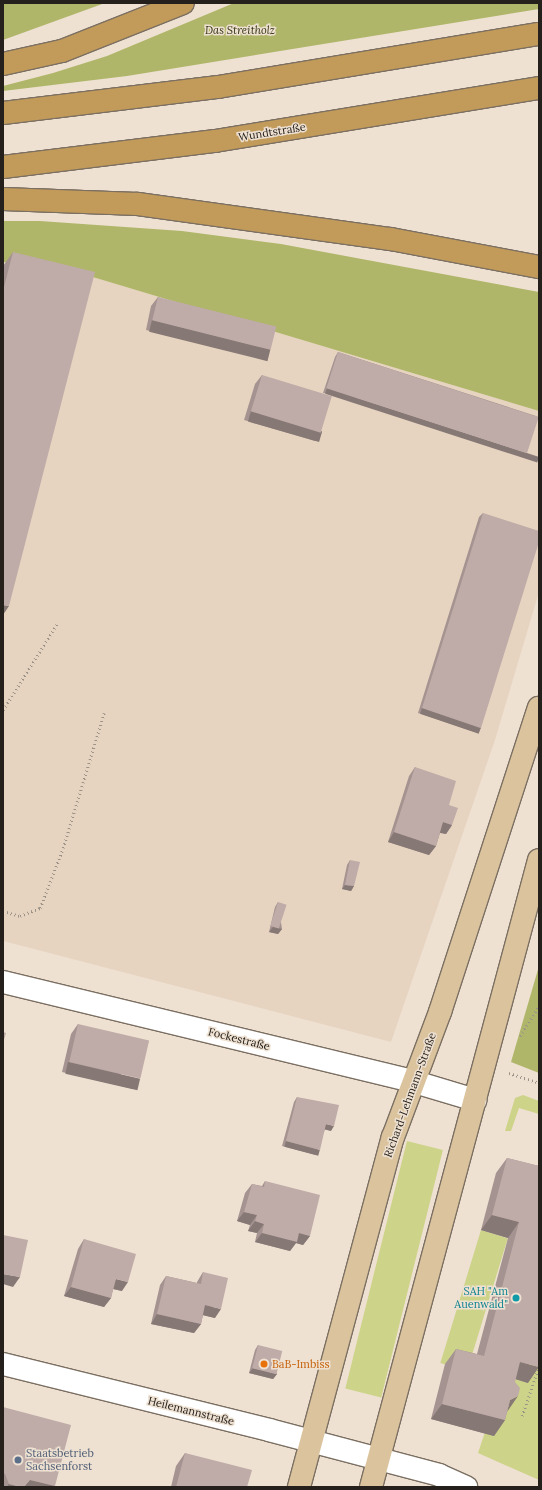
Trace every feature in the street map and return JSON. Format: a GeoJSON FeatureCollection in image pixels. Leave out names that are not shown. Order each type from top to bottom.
{"type":"FeatureCollection","features":[{"type":"Feature","properties":{"kind":"highway"},"geometry":{"type":"LineString","coordinates":[[3,64],[62,51],[182,3]]}},
{"type":"Feature","properties":{"kind":"highway"},"geometry":{"type":"LineString","coordinates":[[3,113],[218,87],[539,34]]}},
{"type":"Feature","properties":{"kind":"highway","name":"Wundtstraße"},"geometry":{"type":"LineString","coordinates":[[3,167],[215,141],[539,88]]}},
{"type":"Feature","properties":{"kind":"highway"},"geometry":{"type":"LineString","coordinates":[[3,199],[138,204],[391,238],[539,266]]}},
{"type":"Feature","properties":{"kind":"main road","name":"Richard-Lehmann-Straße"},"geometry":{"type":"LineString","coordinates":[[299,1487],[393,1137],[415,1082],[440,1012],[539,708]]}},
{"type":"Feature","properties":{"kind":"main road"},"geometry":{"type":"LineString","coordinates":[[371,1487],[539,860]]}},
{"type":"Feature","properties":{"kind":"street","name":"Fockestraße"},"geometry":{"type":"LineString","coordinates":[[3,982],[415,1082],[475,1100]]}},
{"type":"Feature","properties":{"kind":"street","name":"Heilemannstraße"},"geometry":{"type":"LineString","coordinates":[[3,1364],[311,1441],[439,1475],[466,1487]]}},
{"type":"Feature","properties":{"kind":"path"},"geometry":{"type":"LineString","coordinates":[[3,710],[57,624]]}},
{"type":"Feature","properties":{"kind":"path"},"geometry":{"type":"LineString","coordinates":[[3,911],[20,916],[40,908],[63,848],[104,713]]}},
{"type":"Feature","properties":{"kind":"path"},"geometry":{"type":"LineString","coordinates":[[508,1072],[539,1083]]}},
{"type":"Feature","properties":{"kind":"path"},"geometry":{"type":"LineString","coordinates":[[522,1416],[539,1367]]}},
{"type":"Feature","properties":{"kind":"shaded area"},"geometry":{"type":"Polygon","coordinates":[[[86,275],[539,411],[539,592],[495,740],[391,1042],[3,941],[3,604],[86,275]]]}},
{"type":"Feature","properties":{"kind":"green space"},"geometry":{"type":"Polygon","coordinates":[[[3,3],[105,3],[3,40],[3,3]]]}},
{"type":"Feature","properties":{"kind":"green space","name":"Das Streitholz"},"geometry":{"type":"Polygon","coordinates":[[[234,3],[539,3],[539,9],[127,76],[3,91],[3,86],[53,73],[107,56],[234,3]]]}},
{"type":"Feature","properties":{"kind":"green space"},"geometry":{"type":"Polygon","coordinates":[[[3,221],[40,221],[182,231],[281,244],[539,292],[539,411],[86,275],[3,262],[3,221]]]}},
{"type":"Feature","properties":{"kind":"green space"},"geometry":{"type":"Polygon","coordinates":[[[539,966],[539,1073],[511,1062],[539,966]]]}},
{"type":"Feature","properties":{"kind":"green space"},"geometry":{"type":"Polygon","coordinates":[[[523,1095],[539,1101],[539,1114],[519,1108],[511,1131],[505,1131],[515,1098],[523,1095]]]}},
{"type":"Feature","properties":{"kind":"green space"},"geometry":{"type":"Polygon","coordinates":[[[407,1141],[443,1150],[381,1397],[345,1388],[407,1141]]]}},
{"type":"Feature","properties":{"kind":"green space"},"geometry":{"type":"Polygon","coordinates":[[[481,1230],[508,1238],[467,1371],[440,1363],[481,1230]]]}},
{"type":"Feature","properties":{"kind":"green space"},"geometry":{"type":"Polygon","coordinates":[[[539,1270],[539,1480],[478,1453],[539,1270]]]}},
{"type":"Feature","properties":{"kind":"building"},"geometry":{"type":"Polygon","coordinates":[[[13,252],[95,272],[9,606],[3,605],[3,291],[13,252]]]}},
{"type":"Feature","properties":{"kind":"building"},"geometry":{"type":"Polygon","coordinates":[[[158,297],[276,327],[271,350],[152,320],[158,297]]]}},
{"type":"Feature","properties":{"kind":"building"},"geometry":{"type":"Polygon","coordinates":[[[338,352],[539,417],[527,453],[326,388],[338,352]]]}},
{"type":"Feature","properties":{"kind":"building"},"geometry":{"type":"Polygon","coordinates":[[[262,375],[332,396],[321,433],[251,411],[262,375]]]}},
{"type":"Feature","properties":{"kind":"building"},"geometry":{"type":"Polygon","coordinates":[[[483,513],[539,531],[539,542],[481,728],[422,708],[483,513]]]}},
{"type":"Feature","properties":{"kind":"building"},"geometry":{"type":"Polygon","coordinates":[[[415,767],[456,781],[449,805],[458,808],[452,825],[443,822],[436,846],[394,832],[415,767]]]}},
{"type":"Feature","properties":{"kind":"building"},"geometry":{"type":"Polygon","coordinates":[[[350,860],[360,862],[354,886],[345,885],[350,860]]]}},
{"type":"Feature","properties":{"kind":"building"},"geometry":{"type":"Polygon","coordinates":[[[278,902],[287,905],[279,929],[270,926],[278,902]]]}},
{"type":"Feature","properties":{"kind":"building"},"geometry":{"type":"Polygon","coordinates":[[[78,1024],[149,1040],[140,1078],[69,1062],[78,1024]]]}},
{"type":"Feature","properties":{"kind":"building"},"geometry":{"type":"Polygon","coordinates":[[[3,1032],[6,1033],[3,1043],[3,1032]]]}},
{"type":"Feature","properties":{"kind":"building"},"geometry":{"type":"Polygon","coordinates":[[[297,1097],[339,1105],[334,1126],[326,1124],[320,1150],[286,1141],[297,1097]]]}},
{"type":"Feature","properties":{"kind":"building","name":"SAH \"Am Auenwald\""},"geometry":{"type":"Polygon","coordinates":[[[507,1158],[539,1166],[539,1367],[520,1362],[515,1382],[520,1388],[518,1396],[510,1400],[505,1420],[442,1404],[456,1349],[484,1356],[519,1222],[492,1215],[507,1158]]]}},
{"type":"Feature","properties":{"kind":"building"},"geometry":{"type":"Polygon","coordinates":[[[265,1181],[320,1195],[310,1236],[299,1233],[297,1242],[262,1233],[264,1224],[255,1221],[257,1215],[244,1212],[252,1184],[264,1187],[265,1181]]]}},
{"type":"Feature","properties":{"kind":"building"},"geometry":{"type":"Polygon","coordinates":[[[3,1235],[28,1240],[20,1277],[3,1274],[3,1235]]]}},
{"type":"Feature","properties":{"kind":"building"},"geometry":{"type":"Polygon","coordinates":[[[84,1239],[136,1254],[128,1282],[116,1279],[111,1298],[71,1287],[84,1239]]]}},
{"type":"Feature","properties":{"kind":"building"},"geometry":{"type":"Polygon","coordinates":[[[203,1272],[228,1278],[221,1309],[205,1305],[201,1324],[157,1314],[166,1276],[201,1284],[203,1272]]]}},
{"type":"Feature","properties":{"kind":"building","name":"BaB-Imbiss"},"geometry":{"type":"Polygon","coordinates":[[[258,1345],[282,1351],[276,1374],[252,1368],[258,1345]]]}},
{"type":"Feature","properties":{"kind":"building"},"geometry":{"type":"Polygon","coordinates":[[[3,1407],[71,1425],[55,1486],[30,1480],[24,1487],[9,1484],[5,1474],[3,1473],[3,1407]]]}},
{"type":"Feature","properties":{"kind":"building"},"geometry":{"type":"Polygon","coordinates":[[[185,1453],[252,1470],[247,1487],[176,1487],[185,1453]]]}},
{"type":"Feature","properties":{"kind":"place","name":"SAH \"Am Auenwald\""},"geometry":{"type":"Point","coordinates":[516,1298]}},
{"type":"Feature","properties":{"kind":"place","name":"BaB-Imbiss"},"geometry":{"type":"Point","coordinates":[264,1364]}},
{"type":"Feature","properties":{"kind":"place","name":"Staatsbetrieb Sachsenforst"},"geometry":{"type":"Point","coordinates":[18,1460]}}]}
